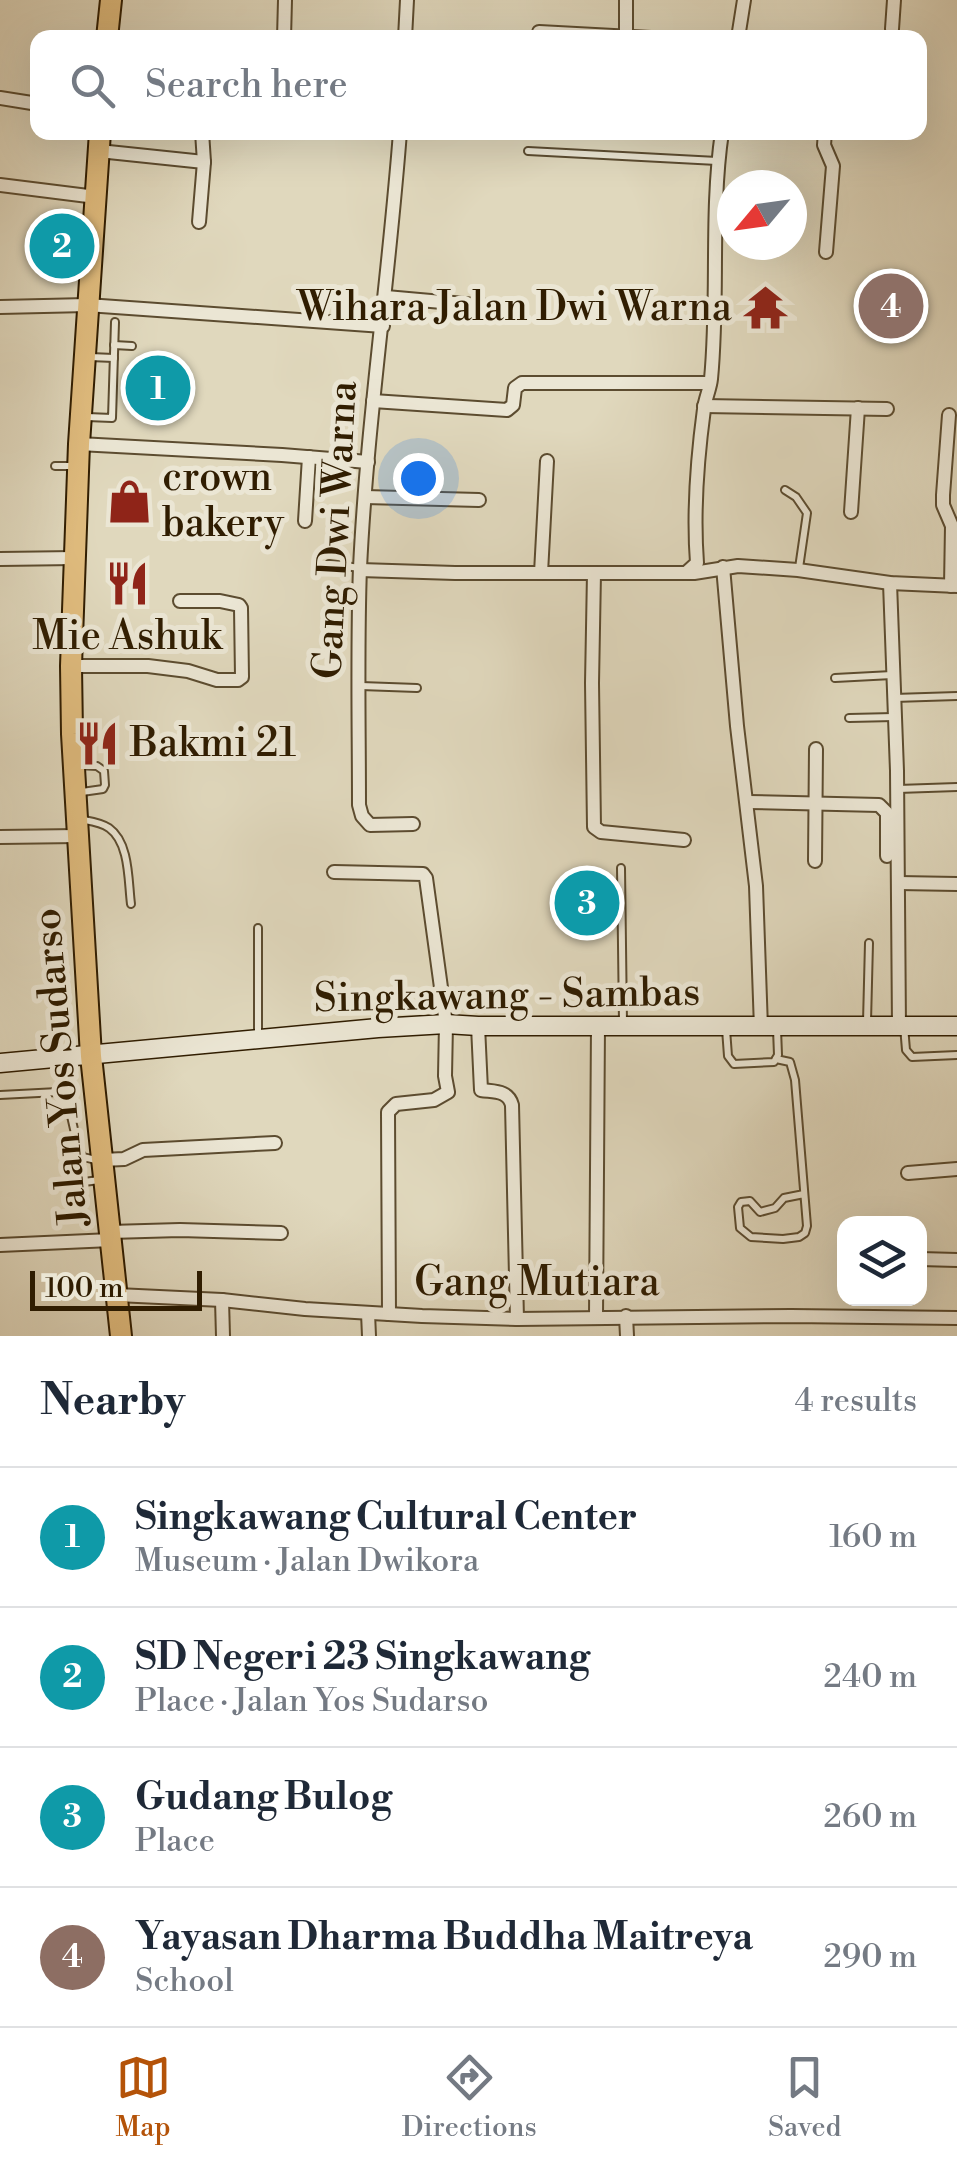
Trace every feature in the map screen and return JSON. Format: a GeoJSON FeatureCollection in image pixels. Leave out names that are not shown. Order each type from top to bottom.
{"type":"FeatureCollection","features":[{"type":"Feature","properties":{"kind":"main road"},"geometry":{"type":"LineString","coordinates":[[108,30],[112,0]]}},
{"type":"Feature","properties":{"kind":"main road","name":"Jalan Yos Sudarso"},"geometry":{"type":"LineString","coordinates":[[99,142],[84,356],[72,666],[75,792],[91,1056],[121,1336]]}},
{"type":"Feature","properties":{"kind":"street"},"geometry":{"type":"LineString","coordinates":[[284,30],[285,0]]}},
{"type":"Feature","properties":{"kind":"street"},"geometry":{"type":"LineString","coordinates":[[405,30],[407,0]]}},
{"type":"Feature","properties":{"kind":"street"},"geometry":{"type":"LineString","coordinates":[[626,0],[626,30]]}},
{"type":"Feature","properties":{"kind":"street"},"geometry":{"type":"LineString","coordinates":[[739,30],[744,0]]}},
{"type":"Feature","properties":{"kind":"street"},"geometry":{"type":"LineString","coordinates":[[892,29],[894,0]]}},
{"type":"Feature","properties":{"kind":"street"},"geometry":{"type":"LineString","coordinates":[[0,98],[30,103]]}},
{"type":"Feature","properties":{"kind":"street"},"geometry":{"type":"LineString","coordinates":[[199,222],[203,140]]}},
{"type":"Feature","properties":{"kind":"street","name":"Gang Dwi Warna"},"geometry":{"type":"LineString","coordinates":[[399,140],[360,569],[360,806],[362,816],[370,824],[413,824]]}},
{"type":"Feature","properties":{"kind":"street"},"geometry":{"type":"LineString","coordinates":[[692,568],[704,406],[710,383],[721,140]]}},
{"type":"Feature","properties":{"kind":"street"},"geometry":{"type":"LineString","coordinates":[[824,140],[832,161],[826,252]]}},
{"type":"Feature","properties":{"kind":"street"},"geometry":{"type":"LineString","coordinates":[[99,142],[204,162]]}},
{"type":"Feature","properties":{"kind":"street"},"geometry":{"type":"LineString","coordinates":[[0,186],[96,197]]}},
{"type":"Feature","properties":{"kind":"street"},"geometry":{"type":"LineString","coordinates":[[386,297],[508,308]]}},
{"type":"Feature","properties":{"kind":"street"},"geometry":{"type":"LineString","coordinates":[[0,308],[87,304],[383,326]]}},
{"type":"Feature","properties":{"kind":"street"},"geometry":{"type":"LineString","coordinates":[[373,401],[507,410],[514,406],[515,388],[522,383],[710,383]]}},
{"type":"Feature","properties":{"kind":"street"},"geometry":{"type":"LineString","coordinates":[[704,406],[887,409]]}},
{"type":"Feature","properties":{"kind":"street"},"geometry":{"type":"LineString","coordinates":[[851,512],[858,408]]}},
{"type":"Feature","properties":{"kind":"street"},"geometry":{"type":"LineString","coordinates":[[360,569],[594,573],[692,568],[704,572],[721,567],[757,566],[890,583],[954,586],[952,526],[943,505],[949,415]]}},
{"type":"Feature","properties":{"kind":"street"},"geometry":{"type":"LineString","coordinates":[[79,455],[309,457],[368,462]]}},
{"type":"Feature","properties":{"kind":"street"},"geometry":{"type":"LineString","coordinates":[[305,521],[309,457]]}},
{"type":"Feature","properties":{"kind":"street"},"geometry":{"type":"LineString","coordinates":[[541,573],[547,462]]}},
{"type":"Feature","properties":{"kind":"street"},"geometry":{"type":"LineString","coordinates":[[365,497],[480,500]]}},
{"type":"Feature","properties":{"kind":"street"},"geometry":{"type":"LineString","coordinates":[[0,559],[75,558]]}},
{"type":"Feature","properties":{"kind":"street"},"geometry":{"type":"LineString","coordinates":[[721,567],[769,1027]]}},
{"type":"Feature","properties":{"kind":"street"},"geometry":{"type":"LineString","coordinates":[[594,573],[594,827],[602,832],[684,840]]}},
{"type":"Feature","properties":{"kind":"street"},"geometry":{"type":"LineString","coordinates":[[890,583],[902,1027]]}},
{"type":"Feature","properties":{"kind":"street"},"geometry":{"type":"LineString","coordinates":[[72,666],[148,666],[188,671],[216,680],[242,677],[239,604],[180,602]]}},
{"type":"Feature","properties":{"kind":"street"},"geometry":{"type":"LineString","coordinates":[[815,860],[816,749]]}},
{"type":"Feature","properties":{"kind":"street"},"geometry":{"type":"LineString","coordinates":[[748,802],[879,805],[886,813],[887,856]]}},
{"type":"Feature","properties":{"kind":"street"},"geometry":{"type":"LineString","coordinates":[[0,838],[77,827]]}},
{"type":"Feature","properties":{"kind":"street"},"geometry":{"type":"LineString","coordinates":[[334,872],[422,874],[426,878],[446,1024],[448,1092],[434,1100],[396,1104],[388,1112],[390,1314]]}},
{"type":"Feature","properties":{"kind":"street"},"geometry":{"type":"LineString","coordinates":[[898,884],[957,884]]}},
{"type":"Feature","properties":{"kind":"street","name":"Singkawang - Sambas"},"geometry":{"type":"LineString","coordinates":[[0,1063],[446,1024],[957,1026]]}},
{"type":"Feature","properties":{"kind":"street"},"geometry":{"type":"LineString","coordinates":[[596,1317],[598,1025]]}},
{"type":"Feature","properties":{"kind":"street"},"geometry":{"type":"LineString","coordinates":[[478,1026],[481,1090],[508,1096],[512,1105],[523,1336]]}},
{"type":"Feature","properties":{"kind":"street"},"geometry":{"type":"LineString","coordinates":[[104,1170],[143,1150],[275,1144]]}},
{"type":"Feature","properties":{"kind":"street"},"geometry":{"type":"LineString","coordinates":[[908,1173],[957,1169]]}},
{"type":"Feature","properties":{"kind":"street"},"geometry":{"type":"LineString","coordinates":[[0,1245],[180,1230],[281,1232]]}},
{"type":"Feature","properties":{"kind":"street"},"geometry":{"type":"LineString","coordinates":[[927,1258],[957,1260]]}},
{"type":"Feature","properties":{"kind":"street","name":"Gang Mutiara"},"geometry":{"type":"LineString","coordinates":[[117,1296],[222,1300],[368,1313],[520,1318],[957,1318]]}},
{"type":"Feature","properties":{"kind":"street"},"geometry":{"type":"LineString","coordinates":[[222,1300],[223,1336]]}},
{"type":"Feature","properties":{"kind":"street"},"geometry":{"type":"LineString","coordinates":[[368,1313],[369,1336]]}},
{"type":"Feature","properties":{"kind":"street"},"geometry":{"type":"LineString","coordinates":[[626,1316],[627,1336]]}},
{"type":"Feature","properties":{"kind":"lane"},"geometry":{"type":"LineString","coordinates":[[528,151],[718,161]]}},
{"type":"Feature","properties":{"kind":"lane"},"geometry":{"type":"LineString","coordinates":[[81,417],[112,418],[114,322]]}},
{"type":"Feature","properties":{"kind":"lane"},"geometry":{"type":"LineString","coordinates":[[114,345],[132,346]]}},
{"type":"Feature","properties":{"kind":"lane"},"geometry":{"type":"LineString","coordinates":[[84,356],[114,358]]}},
{"type":"Feature","properties":{"kind":"lane"},"geometry":{"type":"LineString","coordinates":[[56,466],[79,455]]}},
{"type":"Feature","properties":{"kind":"lane"},"geometry":{"type":"LineString","coordinates":[[785,490],[807,512],[798,570]]}},
{"type":"Feature","properties":{"kind":"lane"},"geometry":{"type":"LineString","coordinates":[[329,564],[360,569]]}},
{"type":"Feature","properties":{"kind":"lane"},"geometry":{"type":"LineString","coordinates":[[835,678],[892,675]]}},
{"type":"Feature","properties":{"kind":"lane"},"geometry":{"type":"LineString","coordinates":[[360,686],[417,688]]}},
{"type":"Feature","properties":{"kind":"lane"},"geometry":{"type":"LineString","coordinates":[[894,698],[957,696]]}},
{"type":"Feature","properties":{"kind":"lane"},"geometry":{"type":"LineString","coordinates":[[849,718],[895,716]]}},
{"type":"Feature","properties":{"kind":"lane"},"geometry":{"type":"LineString","coordinates":[[74,765],[101,768],[105,785],[98,790],[75,792]]}},
{"type":"Feature","properties":{"kind":"lane"},"geometry":{"type":"LineString","coordinates":[[898,789],[957,786]]}},
{"type":"Feature","properties":{"kind":"lane"},"geometry":{"type":"LineString","coordinates":[[77,827],[109,828],[118,837],[123,846],[130,904]]}},
{"type":"Feature","properties":{"kind":"lane"},"geometry":{"type":"LineString","coordinates":[[621,868],[623,1026]]}},
{"type":"Feature","properties":{"kind":"lane"},"geometry":{"type":"LineString","coordinates":[[258,928],[258,1039]]}},
{"type":"Feature","properties":{"kind":"lane"},"geometry":{"type":"LineString","coordinates":[[867,1027],[869,944]]}},
{"type":"Feature","properties":{"kind":"lane"},"geometry":{"type":"LineString","coordinates":[[726,1027],[728,1056],[734,1064],[776,1060],[790,1062],[792,1066],[804,1194],[806,1226],[798,1238],[750,1237],[740,1228],[738,1206],[742,1202],[750,1201],[760,1212],[775,1208],[784,1198],[804,1194]]}},
{"type":"Feature","properties":{"kind":"lane"},"geometry":{"type":"LineString","coordinates":[[769,1027],[776,1060]]}},
{"type":"Feature","properties":{"kind":"lane"},"geometry":{"type":"LineString","coordinates":[[902,1027],[906,1050],[912,1057],[957,1055]]}},
{"type":"Feature","properties":{"kind":"lane"},"geometry":{"type":"LineString","coordinates":[[0,1095],[58,1092],[68,1104],[79,1151],[104,1170]]}},
{"type":"Feature","properties":{"kind":"lane"},"geometry":{"type":"LineString","coordinates":[[69,1184],[104,1170]]}},
{"type":"Feature","properties":{"kind":"place","name":"SD Negeri 23 Singkawang"},"geometry":{"type":"Point","coordinates":[62,246]}},
{"type":"Feature","properties":{"kind":"place","name":"Yayasan Dharma Buddha Maitreya"},"geometry":{"type":"Point","coordinates":[891,306]}},
{"type":"Feature","properties":{"kind":"place","name":"Wihara Jalan Dwi Warna"},"geometry":{"type":"Point","coordinates":[765,308]}},
{"type":"Feature","properties":{"kind":"place","name":"Singkawang Cultural Center"},"geometry":{"type":"Point","coordinates":[158,388]}},
{"type":"Feature","properties":{"kind":"place","name":"crown bakery"},"geometry":{"type":"Point","coordinates":[129,501]}},
{"type":"Feature","properties":{"kind":"place","name":"Mie Ashuk"},"geometry":{"type":"Point","coordinates":[127,584]}},
{"type":"Feature","properties":{"kind":"place","name":"Bakmi 21"},"geometry":{"type":"Point","coordinates":[97,744]}},
{"type":"Feature","properties":{"kind":"place","name":"Gudang Bulog"},"geometry":{"type":"Point","coordinates":[587,903]}}]}
